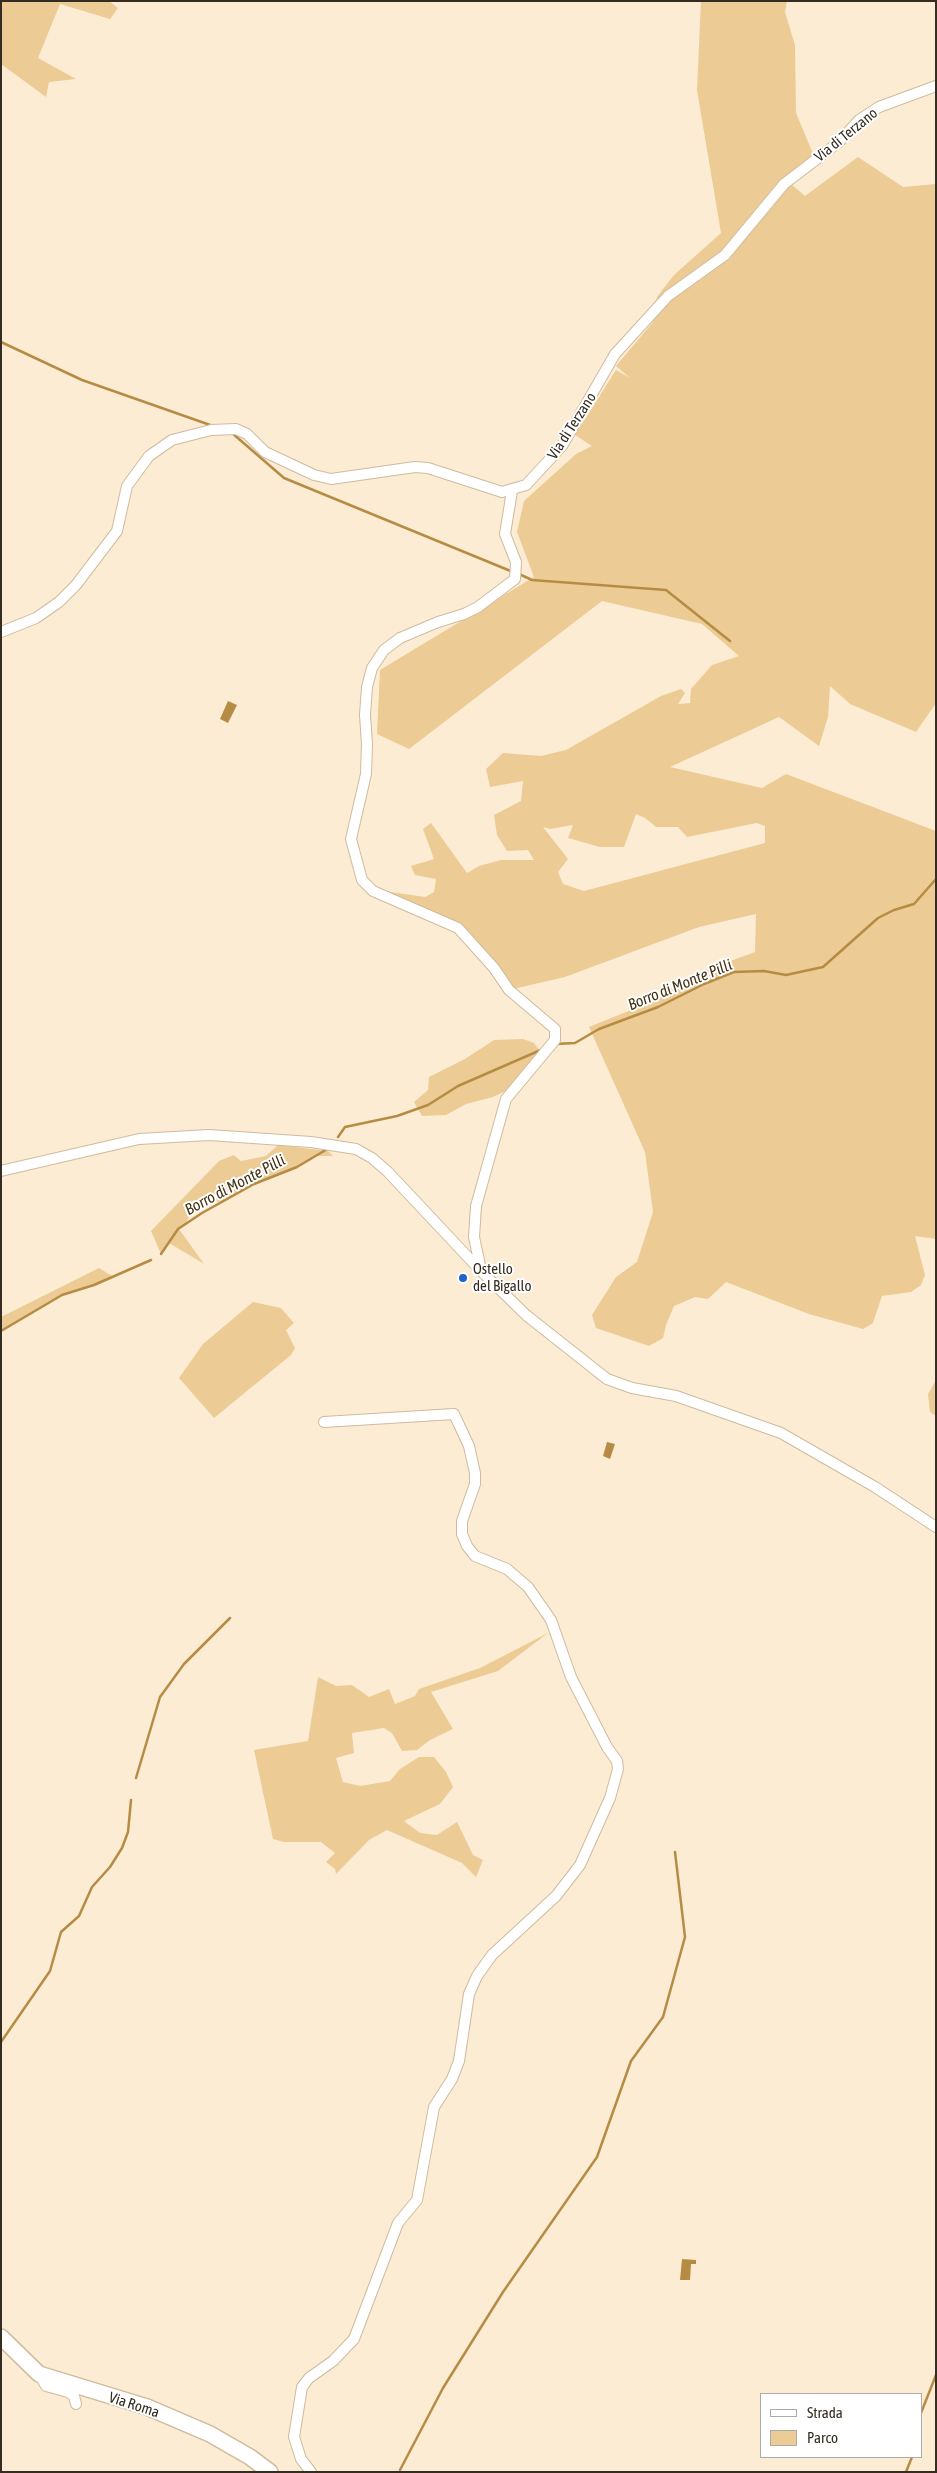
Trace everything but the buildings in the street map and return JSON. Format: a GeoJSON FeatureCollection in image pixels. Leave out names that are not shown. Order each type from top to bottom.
{"type":"FeatureCollection","features":[{"type":"Feature","properties":{"kind":"main road","name":"Via Roma"},"geometry":{"type":"LineString","coordinates":[[1,2337],[39,2374],[147,2407],[210,2434],[250,2457],[270,2472]]}},
{"type":"Feature","properties":{"kind":"street","name":"Via di Terzano"},"geometry":{"type":"LineString","coordinates":[[512,491],[526,486],[562,446],[615,354],[668,296],[724,255],[784,184],[839,142],[859,120],[879,107],[936,86]]}},
{"type":"Feature","properties":{"kind":"street"},"geometry":{"type":"LineString","coordinates":[[1,632],[36,618],[58,602],[76,585],[117,531],[127,486],[149,456],[172,440],[210,430],[236,429],[247,434],[265,452],[314,475],[331,479],[415,467],[428,468],[502,492],[512,491],[505,534],[516,562],[515,579],[478,607],[400,638],[384,650],[372,668],[367,686],[365,715],[367,744],[366,774],[351,839],[362,880],[372,891],[458,928],[494,968],[509,990],[554,1029],[555,1040],[506,1098],[476,1206],[474,1237],[481,1271]]}},
{"type":"Feature","properties":{"kind":"street"},"geometry":{"type":"LineString","coordinates":[[1,1170],[139,1139],[209,1135],[338,1145],[356,1149],[372,1158],[388,1172],[481,1271],[526,1315],[607,1379],[632,1388],[676,1396],[781,1433],[868,1482],[936,1527]]}},
{"type":"Feature","properties":{"kind":"street"},"geometry":{"type":"LineString","coordinates":[[311,2472],[301,2459],[294,2437],[302,2387],[309,2378],[333,2361],[354,2340],[398,2223],[416,2200],[434,2107],[452,2078],[459,2060],[469,1994],[477,1976],[492,1955],[556,1896],[580,1865],[610,1798],[618,1769],[617,1761],[607,1747],[572,1676],[551,1620],[528,1587],[507,1569],[475,1556],[462,1534],[462,1521],[475,1484],[475,1473],[469,1446],[454,1414],[324,1422]]}},
{"type":"Feature","properties":{"kind":"street"},"geometry":{"type":"LineString","coordinates":[[39,2374],[46,2386],[68,2392],[74,2396],[76,2404]]}},
{"type":"Feature","properties":{"kind":"green space"},"geometry":{"type":"Polygon","coordinates":[[[1,1],[109,1],[118,8],[110,19],[60,4],[38,58],[76,79],[49,82],[46,97],[1,64],[1,1]]]}},
{"type":"Feature","properties":{"kind":"green space"},"geometry":{"type":"Polygon","coordinates":[[[701,1],[787,1],[785,12],[795,45],[796,113],[814,156],[785,179],[805,196],[858,157],[903,187],[936,184],[936,703],[916,732],[850,704],[830,686],[828,717],[819,746],[779,717],[670,767],[762,788],[786,774],[936,831],[936,1239],[915,1236],[925,1275],[921,1285],[911,1292],[882,1296],[873,1323],[863,1329],[809,1314],[726,1282],[708,1299],[695,1297],[674,1306],[663,1338],[649,1346],[596,1328],[592,1315],[616,1277],[637,1262],[653,1212],[645,1152],[589,1027],[646,1004],[692,975],[755,952],[756,914],[699,927],[565,977],[509,990],[458,928],[384,891],[425,897],[434,892],[436,879],[415,875],[411,866],[434,859],[423,829],[431,823],[467,873],[479,866],[501,860],[534,860],[528,850],[507,851],[497,835],[494,815],[521,801],[523,781],[490,787],[486,769],[503,753],[541,756],[566,750],[661,696],[681,689],[685,693],[678,704],[690,703],[691,689],[712,665],[739,656],[702,624],[602,601],[409,749],[377,734],[380,670],[534,577],[517,532],[524,501],[576,454],[592,446],[575,435],[616,370],[630,378],[616,366],[653,322],[657,297],[674,275],[721,233],[697,90],[701,1]],[[636,814],[624,847],[600,847],[568,838],[573,825],[550,829],[543,827],[568,859],[558,872],[563,884],[584,891],[765,843],[765,826],[757,823],[687,837],[678,827],[656,827],[645,818],[636,814]]]}},
{"type":"Feature","properties":{"kind":"green space"},"geometry":{"type":"Polygon","coordinates":[[[523,1039],[534,1043],[543,1055],[514,1087],[493,1097],[466,1104],[446,1115],[422,1116],[414,1102],[428,1090],[429,1077],[465,1059],[494,1040],[523,1039]]]}},
{"type":"Feature","properties":{"kind":"green space"},"geometry":{"type":"Polygon","coordinates":[[[278,1145],[328,1151],[333,1156],[316,1156],[297,1167],[254,1184],[221,1203],[210,1198],[190,1214],[186,1224],[179,1229],[204,1264],[169,1243],[161,1254],[151,1231],[219,1161],[234,1155],[241,1161],[266,1156],[278,1145]]]}},
{"type":"Feature","properties":{"kind":"green space"},"geometry":{"type":"Polygon","coordinates":[[[99,1268],[112,1276],[94,1285],[62,1295],[1,1331],[1,1317],[99,1268]]]}},
{"type":"Feature","properties":{"kind":"green space"},"geometry":{"type":"Polygon","coordinates":[[[253,1302],[281,1308],[294,1323],[286,1330],[295,1348],[291,1355],[214,1418],[179,1378],[203,1344],[253,1302]]]}},
{"type":"Feature","properties":{"kind":"green space"},"geometry":{"type":"Polygon","coordinates":[[[936,1380],[936,1416],[930,1412],[928,1394],[936,1380]]]}},
{"type":"Feature","properties":{"kind":"green space"},"geometry":{"type":"Polygon","coordinates":[[[548,1633],[498,1671],[431,1692],[453,1729],[430,1740],[417,1750],[402,1751],[392,1733],[384,1728],[352,1733],[354,1753],[336,1758],[343,1782],[360,1786],[390,1781],[400,1769],[419,1757],[434,1757],[446,1772],[453,1787],[440,1804],[404,1821],[420,1833],[437,1835],[457,1822],[473,1855],[483,1860],[476,1877],[462,1863],[387,1830],[369,1840],[336,1874],[335,1869],[326,1862],[335,1853],[321,1842],[284,1842],[273,1839],[254,1750],[308,1741],[318,1677],[336,1686],[352,1685],[369,1697],[389,1689],[395,1704],[415,1696],[419,1689],[480,1668],[548,1633]]]}},
{"type":"Feature","properties":{"kind":"shaded area"},"geometry":{"type":"Polygon","coordinates":[[[228,701],[237,705],[228,723],[220,719],[228,701]]]}},
{"type":"Feature","properties":{"kind":"shaded area"},"geometry":{"type":"Polygon","coordinates":[[[607,1442],[615,1444],[610,1459],[603,1456],[607,1442]]]}},
{"type":"Feature","properties":{"kind":"shaded area"},"geometry":{"type":"Polygon","coordinates":[[[682,2259],[696,2260],[696,2264],[691,2264],[690,2280],[680,2280],[682,2259]]]}},
{"type":"Feature","properties":{"kind":"waterway"},"geometry":{"type":"LineString","coordinates":[[1,342],[82,380],[213,426]]}},
{"type":"Feature","properties":{"kind":"waterway"},"geometry":{"type":"LineString","coordinates":[[232,433],[284,478],[513,572]]}},
{"type":"Feature","properties":{"kind":"waterway"},"geometry":{"type":"LineString","coordinates":[[519,574],[532,580],[666,590],[730,641]]}},
{"type":"Feature","properties":{"kind":"waterway","name":"Borro di Monte Pilli"},"geometry":{"type":"LineString","coordinates":[[555,1044],[575,1043],[599,1029],[658,1007],[704,984],[734,972],[764,971],[786,975],[823,967],[878,918],[894,910],[914,904],[936,879]]}},
{"type":"Feature","properties":{"kind":"waterway","name":"Borro di Monte Pilli"},"geometry":{"type":"LineString","coordinates":[[338,1137],[345,1127],[397,1116],[428,1105],[458,1086],[543,1049]]}},
{"type":"Feature","properties":{"kind":"waterway","name":"Borro di Monte Pilli"},"geometry":{"type":"LineString","coordinates":[[161,1254],[178,1229],[202,1213],[254,1184],[297,1167],[329,1148]]}},
{"type":"Feature","properties":{"kind":"waterway","name":"Borro di Monte Pilli"},"geometry":{"type":"LineString","coordinates":[[1,1331],[62,1295],[94,1285],[151,1260]]}},
{"type":"Feature","properties":{"kind":"waterway"},"geometry":{"type":"LineString","coordinates":[[136,1778],[160,1697],[184,1664],[230,1618]]}},
{"type":"Feature","properties":{"kind":"waterway"},"geometry":{"type":"LineString","coordinates":[[1,2042],[50,1971],[61,1932],[79,1916],[92,1887],[110,1867],[122,1848],[128,1832],[131,1800]]}},
{"type":"Feature","properties":{"kind":"waterway"},"geometry":{"type":"LineString","coordinates":[[400,2470],[443,2388],[503,2292],[597,2157],[631,2061],[663,2017],[685,1937],[675,1852]]}},
{"type":"Feature","properties":{"kind":"waterway"},"geometry":{"type":"LineString","coordinates":[[922,2410],[936,2375]]}},
{"type":"Feature","properties":{"kind":"waterway"},"geometry":{"type":"LineString","coordinates":[[906,2472],[912,2458]]}},
{"type":"Feature","properties":{"kind":"place","name":"Ostello del Bigallo"},"geometry":{"type":"Point","coordinates":[463,1278]}}]}
